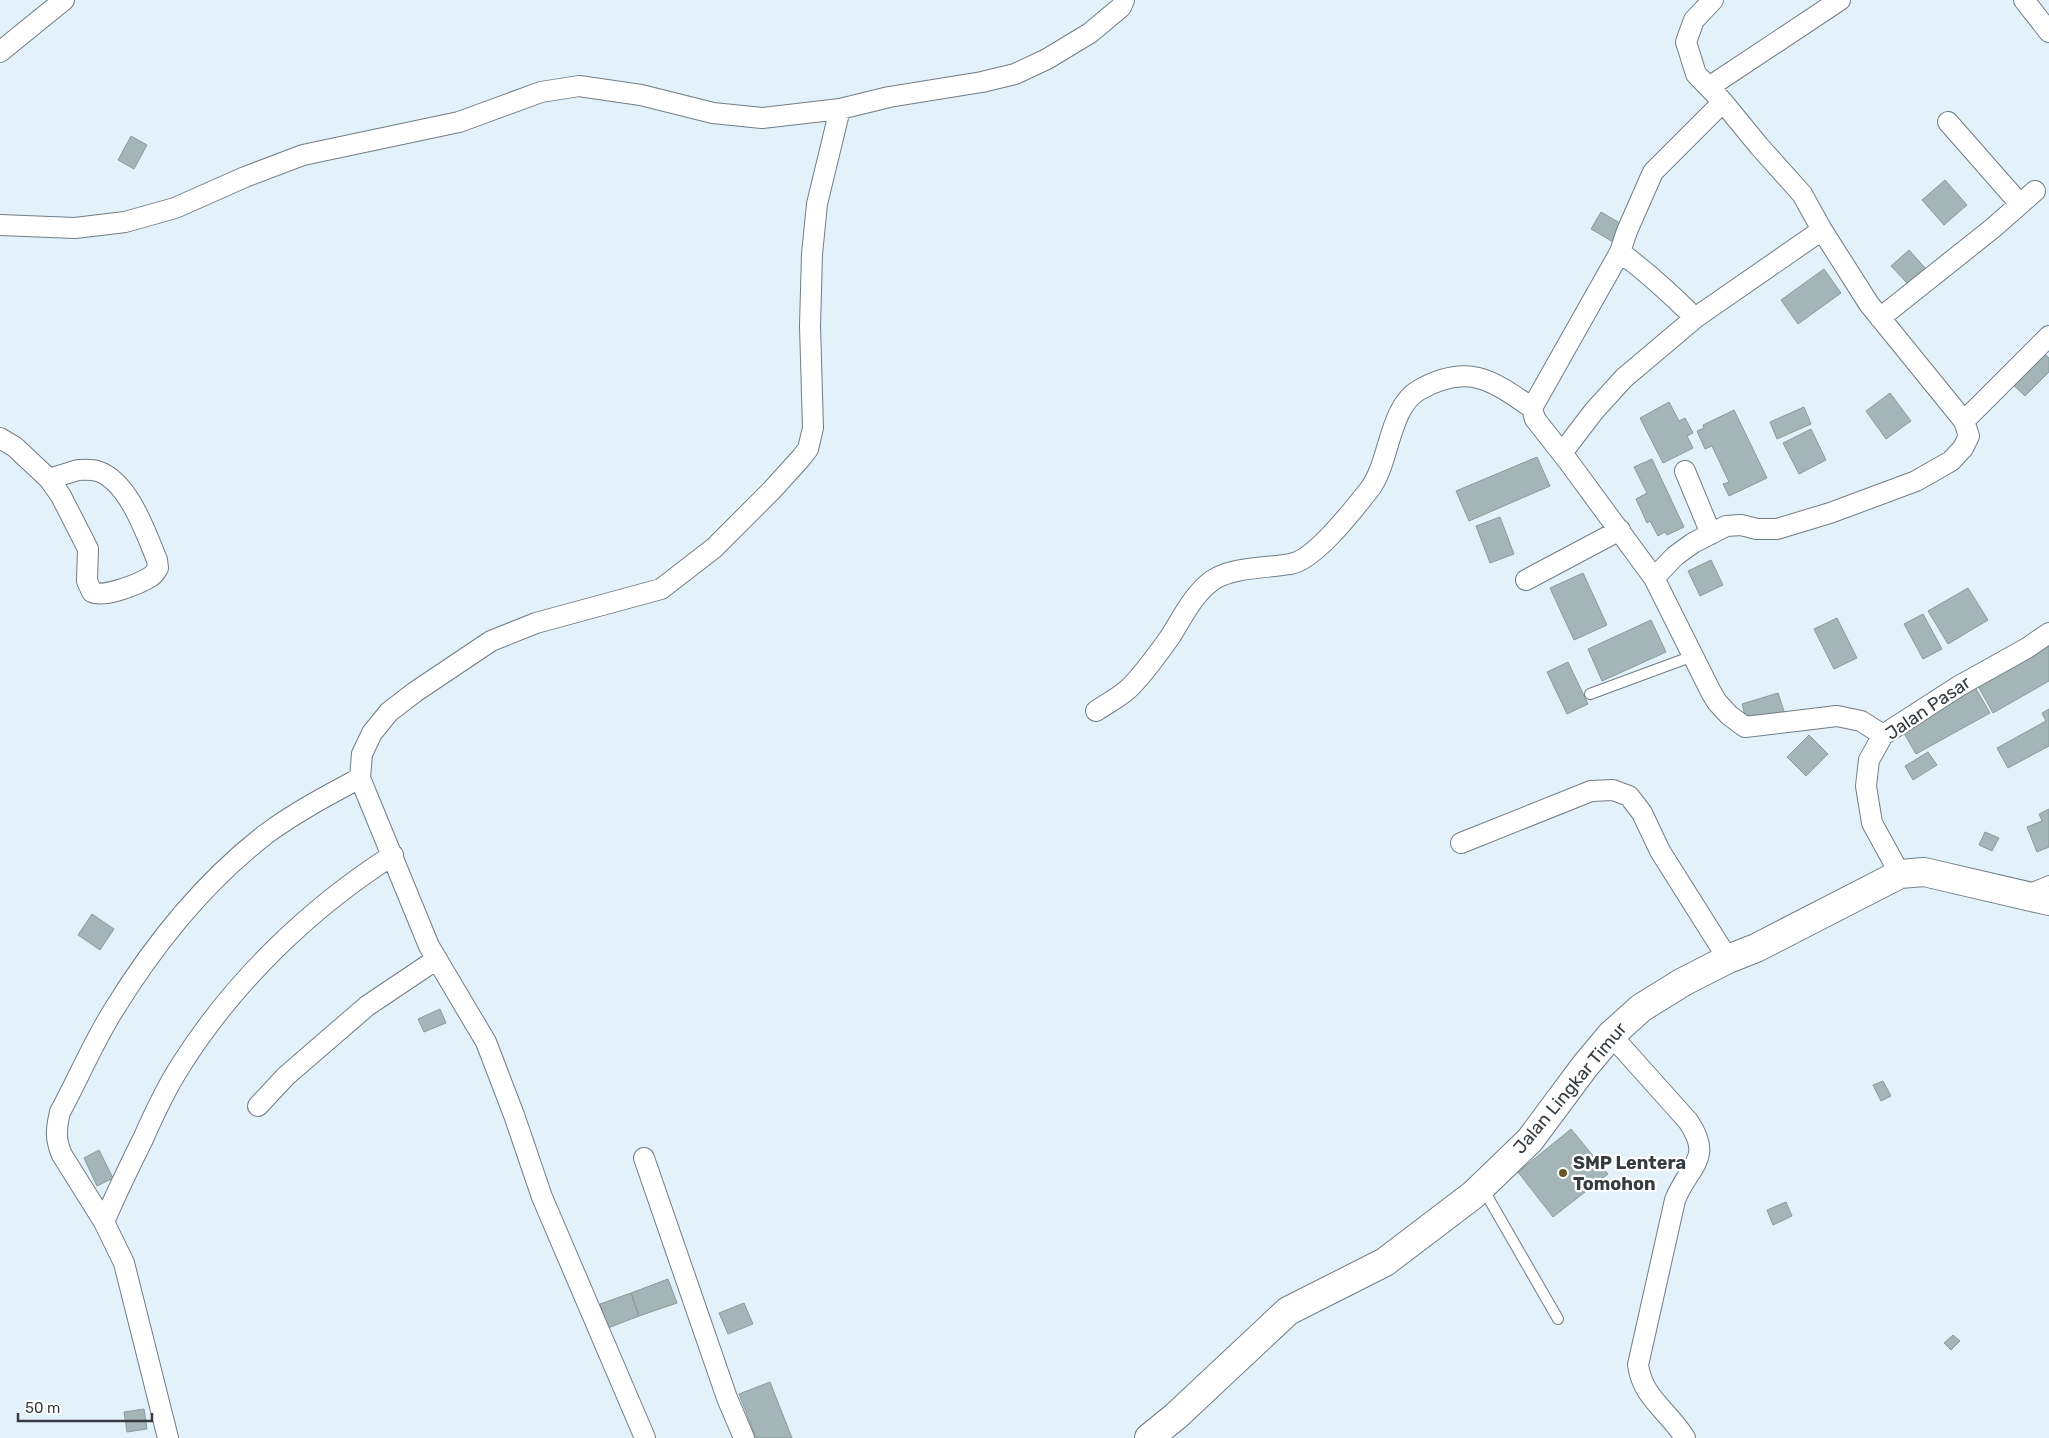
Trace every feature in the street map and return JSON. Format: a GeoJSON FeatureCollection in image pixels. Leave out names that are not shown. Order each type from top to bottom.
{"type":"FeatureCollection","features":[{"type":"Feature","properties":{"kind":"main road","name":"Jalan Lingkar Timur"},"geometry":{"type":"LineString","coordinates":[[1149,1438],[1176,1416],[1288,1312],[1385,1262],[1431,1229],[1481,1187],[1530,1140],[1585,1066],[1611,1035],[1641,1008],[1684,982],[1728,959],[1756,948],[1900,874],[1924,872],[2015,895],[2049,901]]}},
{"type":"Feature","properties":{"kind":"street"},"geometry":{"type":"LineString","coordinates":[[0,52],[64,0]]}},
{"type":"Feature","properties":{"kind":"street"},"geometry":{"type":"LineString","coordinates":[[0,225],[75,228],[125,222],[174,208],[245,177],[303,155],[459,122],[541,92],[579,86],[642,95],[713,113],[752,117],[776,117],[795,113],[840,109],[888,97],[982,82],[1015,74],[1047,59],[1090,33],[1121,7],[1124,0]]}},
{"type":"Feature","properties":{"kind":"street"},"geometry":{"type":"LineString","coordinates":[[1654,578],[1675,556],[1693,543],[1726,526],[1741,525],[1757,529],[1778,529],[1830,513],[1916,481],[1951,461],[1963,448],[1969,436],[1964,421],[1869,304],[1822,230],[1802,194],[1723,102],[1696,74],[1686,42],[1694,20],[1713,0]]}},
{"type":"Feature","properties":{"kind":"street"},"geometry":{"type":"LineString","coordinates":[[1709,87],[1840,0]]}},
{"type":"Feature","properties":{"kind":"street"},"geometry":{"type":"LineString","coordinates":[[2024,0],[2049,32]]}},
{"type":"Feature","properties":{"kind":"street"},"geometry":{"type":"LineString","coordinates":[[1532,408],[1620,252],[1627,231],[1653,172],[1723,102]]}},
{"type":"Feature","properties":{"kind":"street"},"geometry":{"type":"LineString","coordinates":[[645,1438],[542,1197],[514,1115],[486,1042],[429,946],[360,778],[362,754],[372,733],[389,712],[415,692],[491,641],[536,623],[666,586],[714,548],[801,458],[808,448],[813,428],[810,326],[812,254],[817,204],[840,109]]}},
{"type":"Feature","properties":{"kind":"street"},"geometry":{"type":"LineString","coordinates":[[1948,122],[2020,204]]}},
{"type":"Feature","properties":{"kind":"street"},"geometry":{"type":"LineString","coordinates":[[1880,318],[1993,228],[2035,191]]}},
{"type":"Feature","properties":{"kind":"street"},"geometry":{"type":"LineString","coordinates":[[1562,453],[1594,411],[1624,378],[1695,318],[1822,230]]}},
{"type":"Feature","properties":{"kind":"street"},"geometry":{"type":"LineString","coordinates":[[1620,252],[1666,289],[1695,318]]}},
{"type":"Feature","properties":{"kind":"street"},"geometry":{"type":"LineString","coordinates":[[1964,421],[2049,336]]}},
{"type":"Feature","properties":{"kind":"street"},"geometry":{"type":"LineString","coordinates":[[1096,711],[1129,689],[1169,638],[1194,598],[1214,579],[1257,567],[1291,564],[1316,548],[1333,532],[1375,482],[1395,425],[1405,404],[1417,391],[1440,380],[1458,376],[1472,376],[1484,379],[1506,390],[1532,408],[1535,419],[1620,530],[1654,578],[1717,702],[1729,715],[1745,727],[1837,716],[1861,721],[1883,735]]}},
{"type":"Feature","properties":{"kind":"street"},"geometry":{"type":"LineString","coordinates":[[0,438],[15,448],[50,479],[61,496],[88,549],[87,581],[92,592],[98,595],[108,594],[153,575],[158,568],[138,515],[125,494],[113,481],[99,472],[88,470],[78,470],[50,479]]}},
{"type":"Feature","properties":{"kind":"street"},"geometry":{"type":"LineString","coordinates":[[1685,471],[1711,534]]}},
{"type":"Feature","properties":{"kind":"street"},"geometry":{"type":"LineString","coordinates":[[1526,580],[1620,530]]}},
{"type":"Feature","properties":{"kind":"street","name":"Jalan Pasar"},"geometry":{"type":"LineString","coordinates":[[1900,874],[1872,823],[1866,786],[1869,760],[1883,735],[1960,686],[2049,634]]}},
{"type":"Feature","properties":{"kind":"street"},"geometry":{"type":"LineString","coordinates":[[168,1438],[130,1285],[114,1241],[62,1155],[56,1138],[60,1112],[111,1013],[162,938],[204,891],[265,835],[323,797],[360,778]]}},
{"type":"Feature","properties":{"kind":"street"},"geometry":{"type":"LineString","coordinates":[[1461,843],[1591,791],[1613,790],[1629,796],[1642,813],[1660,851],[1728,959]]}},
{"type":"Feature","properties":{"kind":"street"},"geometry":{"type":"LineString","coordinates":[[104,1222],[158,1106],[181,1065],[212,1022],[243,984],[278,946],[358,878],[393,855]]}},
{"type":"Feature","properties":{"kind":"street"},"geometry":{"type":"LineString","coordinates":[[258,1106],[286,1076],[367,1006],[437,959]]}},
{"type":"Feature","properties":{"kind":"street"},"geometry":{"type":"LineString","coordinates":[[1611,1035],[1688,1121],[1697,1134],[1700,1146],[1701,1152],[1675,1200],[1638,1365],[1640,1377],[1647,1393],[1672,1420],[1684,1438]]}},
{"type":"Feature","properties":{"kind":"street"},"geometry":{"type":"LineString","coordinates":[[644,1158],[724,1389],[744,1438]]}},
{"type":"Feature","properties":{"kind":"lane"},"geometry":{"type":"LineString","coordinates":[[1590,694],[1693,656]]}},
{"type":"Feature","properties":{"kind":"lane"},"geometry":{"type":"LineString","coordinates":[[2015,895],[2049,881]]}},
{"type":"Feature","properties":{"kind":"lane"},"geometry":{"type":"LineString","coordinates":[[1481,1187],[1558,1319]]}},
{"type":"Feature","properties":{"kind":"building"},"geometry":{"type":"Polygon","coordinates":[[[131,136],[147,145],[134,169],[118,160],[131,136]]]}},
{"type":"Feature","properties":{"kind":"building"},"geometry":{"type":"Polygon","coordinates":[[[1945,180],[1967,205],[1944,225],[1922,200],[1945,180]]]}},
{"type":"Feature","properties":{"kind":"building"},"geometry":{"type":"Polygon","coordinates":[[[1601,212],[1625,226],[1615,243],[1591,229],[1601,212]]]}},
{"type":"Feature","properties":{"kind":"building"},"geometry":{"type":"Polygon","coordinates":[[[1909,250],[1926,269],[1908,284],[1891,266],[1909,250]]]}},
{"type":"Feature","properties":{"kind":"building"},"geometry":{"type":"Polygon","coordinates":[[[1824,269],[1841,293],[1798,324],[1781,300],[1824,269]]]}},
{"type":"Feature","properties":{"kind":"building"},"geometry":{"type":"Polygon","coordinates":[[[2039,348],[2049,358],[2049,372],[2025,396],[2008,380],[2039,348]]]}},
{"type":"Feature","properties":{"kind":"building"},"geometry":{"type":"Polygon","coordinates":[[[1890,393],[1911,421],[1886,439],[1866,411],[1890,393]]]}},
{"type":"Feature","properties":{"kind":"building"},"geometry":{"type":"Polygon","coordinates":[[[1669,402],[1679,421],[1685,418],[1693,433],[1687,436],[1693,448],[1663,463],[1640,418],[1669,402]]]}},
{"type":"Feature","properties":{"kind":"building"},"geometry":{"type":"Polygon","coordinates":[[[1804,407],[1811,424],[1777,439],[1770,422],[1804,407]]]}},
{"type":"Feature","properties":{"kind":"building"},"geometry":{"type":"Polygon","coordinates":[[[1734,410],[1767,478],[1729,496],[1723,484],[1729,482],[1712,446],[1705,449],[1697,431],[1704,428],[1703,425],[1734,410]]]}},
{"type":"Feature","properties":{"kind":"building"},"geometry":{"type":"Polygon","coordinates":[[[1811,429],[1826,460],[1799,474],[1783,443],[1811,429]]]}},
{"type":"Feature","properties":{"kind":"building"},"geometry":{"type":"Polygon","coordinates":[[[1537,457],[1550,486],[1469,521],[1456,491],[1537,457]]]}},
{"type":"Feature","properties":{"kind":"building"},"geometry":{"type":"Polygon","coordinates":[[[1652,459],[1684,527],[1667,535],[1665,532],[1658,536],[1650,521],[1647,523],[1636,499],[1647,493],[1634,467],[1652,459]]]}},
{"type":"Feature","properties":{"kind":"building"},"geometry":{"type":"Polygon","coordinates":[[[1500,517],[1514,554],[1490,563],[1476,526],[1500,517]]]}},
{"type":"Feature","properties":{"kind":"building"},"geometry":{"type":"Polygon","coordinates":[[[1711,560],[1723,585],[1700,596],[1688,571],[1711,560]]]}},
{"type":"Feature","properties":{"kind":"building"},"geometry":{"type":"Polygon","coordinates":[[[1583,573],[1607,625],[1574,640],[1550,588],[1583,573]]]}},
{"type":"Feature","properties":{"kind":"building"},"geometry":{"type":"Polygon","coordinates":[[[1968,588],[1988,620],[1948,644],[1928,611],[1968,588]]]}},
{"type":"Feature","properties":{"kind":"building"},"geometry":{"type":"Polygon","coordinates":[[[1923,614],[1942,649],[1923,659],[1904,624],[1923,614]]]}},
{"type":"Feature","properties":{"kind":"building"},"geometry":{"type":"Polygon","coordinates":[[[1837,618],[1857,658],[1834,669],[1814,629],[1837,618]]]}},
{"type":"Feature","properties":{"kind":"building"},"geometry":{"type":"Polygon","coordinates":[[[1651,620],[1666,652],[1602,681],[1588,649],[1651,620]]]}},
{"type":"Feature","properties":{"kind":"building"},"geometry":{"type":"Polygon","coordinates":[[[2049,645],[2049,681],[1993,713],[1978,686],[2049,645]]]}},
{"type":"Feature","properties":{"kind":"building"},"geometry":{"type":"Polygon","coordinates":[[[1568,662],[1588,704],[1567,714],[1547,672],[1568,662]]]}},
{"type":"Feature","properties":{"kind":"building"},"geometry":{"type":"Polygon","coordinates":[[[1975,687],[1990,713],[1916,754],[1901,728],[1975,687]]]}},
{"type":"Feature","properties":{"kind":"building"},"geometry":{"type":"Polygon","coordinates":[[[1778,693],[1785,714],[1748,726],[1742,704],[1778,693]]]}},
{"type":"Feature","properties":{"kind":"building"},"geometry":{"type":"Polygon","coordinates":[[[2049,709],[2049,746],[2008,768],[1997,748],[2046,721],[2042,713],[2049,709]]]}},
{"type":"Feature","properties":{"kind":"building"},"geometry":{"type":"Polygon","coordinates":[[[1809,735],[1828,754],[1806,776],[1787,757],[1809,735]]]}},
{"type":"Feature","properties":{"kind":"building"},"geometry":{"type":"Polygon","coordinates":[[[1928,752],[1937,765],[1913,780],[1905,766],[1928,752]]]}},
{"type":"Feature","properties":{"kind":"building"},"geometry":{"type":"Polygon","coordinates":[[[2049,809],[2049,847],[2037,852],[2027,827],[2042,821],[2039,814],[2049,809]]]}},
{"type":"Feature","properties":{"kind":"building"},"geometry":{"type":"Polygon","coordinates":[[[1985,832],[1999,838],[1992,851],[1979,845],[1985,832]]]}},
{"type":"Feature","properties":{"kind":"building"},"geometry":{"type":"Polygon","coordinates":[[[92,914],[114,929],[100,950],[78,935],[92,914]]]}},
{"type":"Feature","properties":{"kind":"building"},"geometry":{"type":"Polygon","coordinates":[[[440,1009],[446,1023],[424,1032],[418,1019],[440,1009]]]}},
{"type":"Feature","properties":{"kind":"building"},"geometry":{"type":"Polygon","coordinates":[[[1883,1081],[1891,1096],[1881,1101],[1873,1085],[1883,1081]]]}},
{"type":"Feature","properties":{"kind":"building","name":"SMP Lentera Tomohon"},"geometry":{"type":"Polygon","coordinates":[[[1571,1129],[1608,1174],[1553,1217],[1518,1172],[1571,1129]]]}},
{"type":"Feature","properties":{"kind":"building"},"geometry":{"type":"Polygon","coordinates":[[[99,1150],[113,1178],[97,1186],[84,1158],[99,1150]]]}},
{"type":"Feature","properties":{"kind":"building"},"geometry":{"type":"Polygon","coordinates":[[[1786,1202],[1792,1216],[1773,1225],[1767,1210],[1786,1202]]]}},
{"type":"Feature","properties":{"kind":"building"},"geometry":{"type":"Polygon","coordinates":[[[668,1279],[677,1303],[639,1316],[631,1293],[668,1279]]]}},
{"type":"Feature","properties":{"kind":"building"},"geometry":{"type":"Polygon","coordinates":[[[631,1293],[639,1316],[608,1328],[600,1304],[631,1293]]]}},
{"type":"Feature","properties":{"kind":"building"},"geometry":{"type":"Polygon","coordinates":[[[744,1303],[753,1324],[728,1334],[719,1313],[744,1303]]]}},
{"type":"Feature","properties":{"kind":"building"},"geometry":{"type":"Polygon","coordinates":[[[1953,1335],[1960,1341],[1951,1350],[1944,1343],[1953,1335]]]}},
{"type":"Feature","properties":{"kind":"building"},"geometry":{"type":"Polygon","coordinates":[[[770,1382],[792,1438],[756,1438],[739,1394],[770,1382]]]}},
{"type":"Feature","properties":{"kind":"building"},"geometry":{"type":"Polygon","coordinates":[[[144,1409],[147,1429],[127,1432],[124,1412],[144,1409]]]}},
{"type":"Feature","properties":{"kind":"place","name":"SMP Lentera Tomohon"},"geometry":{"type":"Point","coordinates":[1563,1173]}}]}
